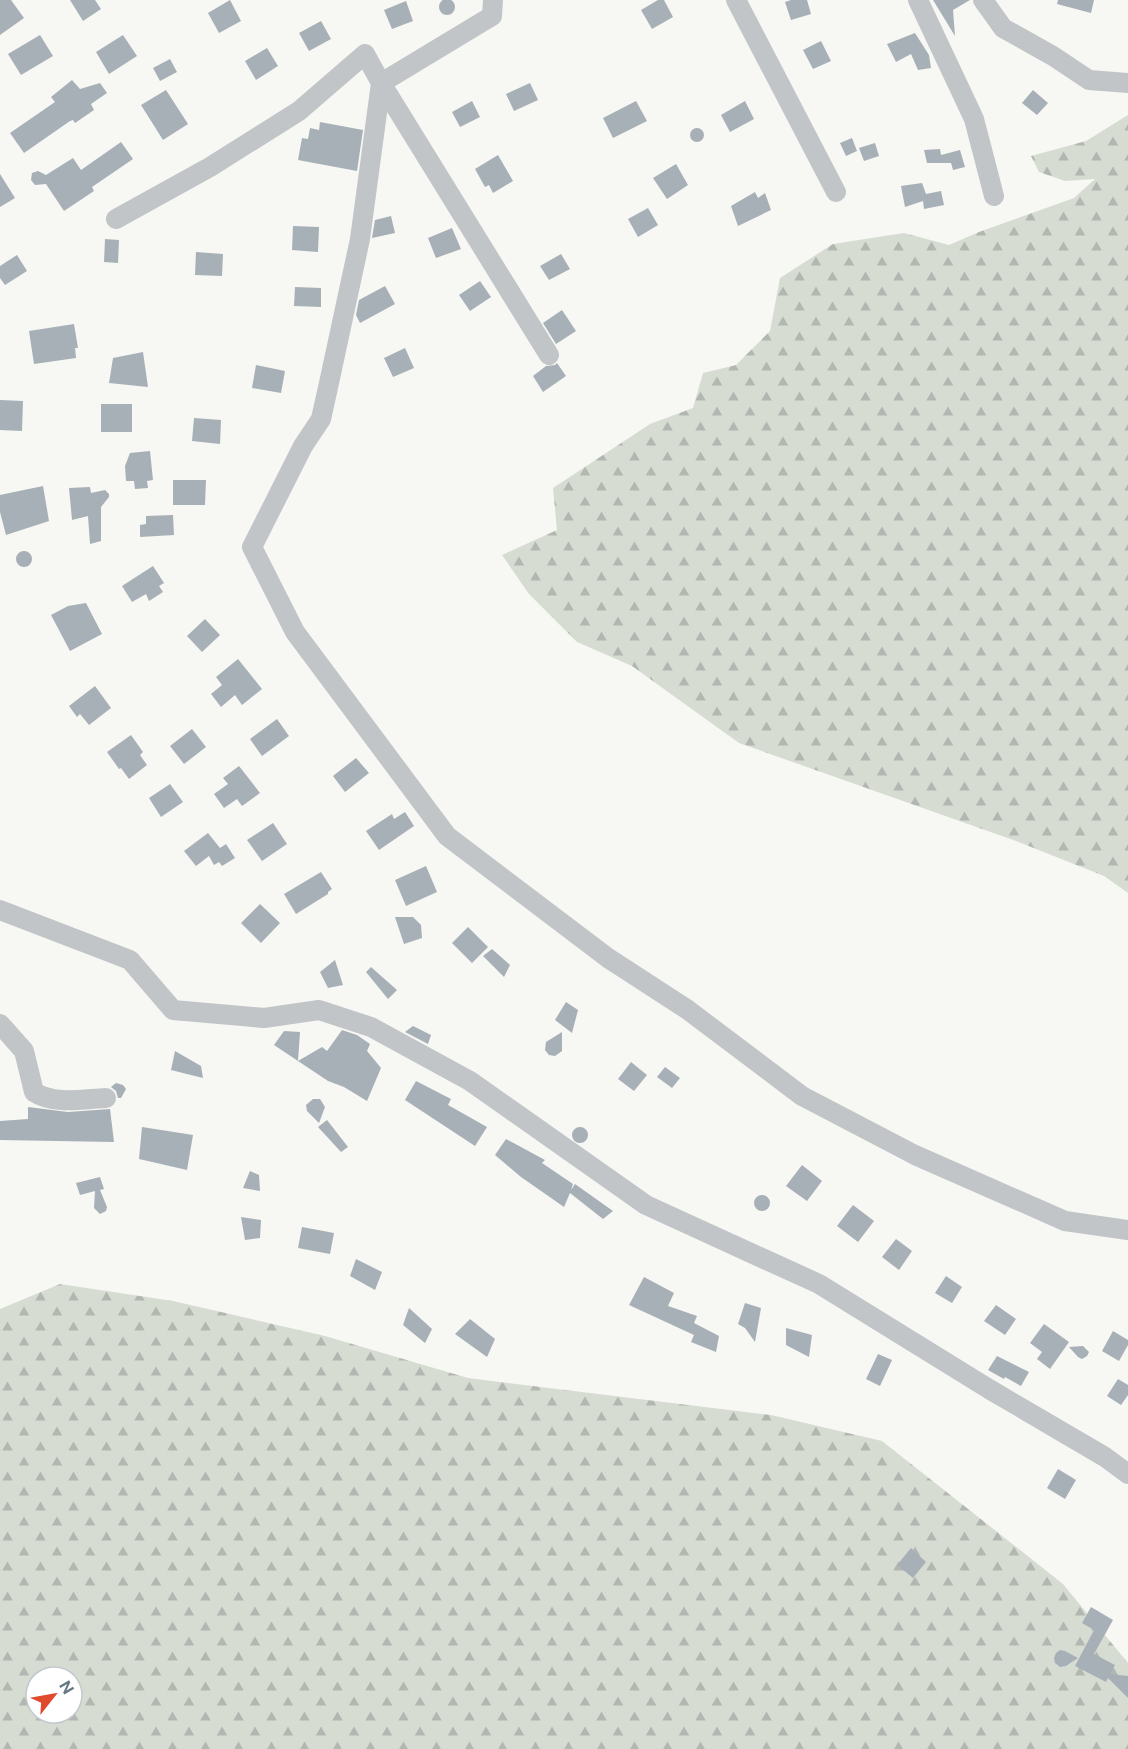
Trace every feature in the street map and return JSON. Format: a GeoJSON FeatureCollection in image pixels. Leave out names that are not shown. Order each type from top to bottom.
{"type":"FeatureCollection","features":[{"type":"Feature","properties":{"kind":"street"},"geometry":{"type":"LineString","coordinates":[[381,83],[492,16],[493,0]]}},
{"type":"Feature","properties":{"kind":"street"},"geometry":{"type":"LineString","coordinates":[[736,0],[836,192]]}},
{"type":"Feature","properties":{"kind":"street"},"geometry":{"type":"LineString","coordinates":[[918,0],[974,119],[994,196]]}},
{"type":"Feature","properties":{"kind":"street"},"geometry":{"type":"LineString","coordinates":[[983,0],[1003,28],[1053,56],[1089,80],[1128,82]]}},
{"type":"Feature","properties":{"kind":"street"},"geometry":{"type":"LineString","coordinates":[[116,219],[210,167],[299,111],[365,54],[549,355]]}},
{"type":"Feature","properties":{"kind":"street"},"geometry":{"type":"LineString","coordinates":[[381,83],[360,239],[321,419],[303,446],[252,547],[295,632],[447,836],[608,958],[688,1010],[802,1096],[915,1155],[1065,1221],[1128,1230]]}},
{"type":"Feature","properties":{"kind":"street"},"geometry":{"type":"LineString","coordinates":[[1,914],[130,960],[173,1010],[264,1018],[319,1010],[371,1026],[470,1081],[646,1205],[819,1284],[1104,1457],[1128,1474]]}},
{"type":"Feature","properties":{"kind":"street"},"geometry":{"type":"LineString","coordinates":[[0,1024],[24,1051],[34,1092],[41,1097],[54,1100],[106,1098]]}},
{"type":"Feature","properties":{"kind":"green space"},"geometry":{"type":"Polygon","coordinates":[[[1128,115],[1128,893],[1104,876],[1016,841],[739,743],[632,666],[577,642],[529,594],[502,555],[557,530],[553,488],[650,424],[693,408],[703,373],[736,365],[770,331],[780,278],[833,244],[904,233],[949,245],[1074,198],[1095,179],[1065,181],[1039,172],[1031,156],[1086,141],[1128,115]]]}},
{"type":"Feature","properties":{"kind":"green space"},"geometry":{"type":"Polygon","coordinates":[[[60,1284],[173,1301],[325,1336],[468,1378],[771,1415],[882,1441],[1063,1584],[1128,1663],[1128,1749],[0,1749],[0,1309],[60,1284]]]}},
{"type":"Feature","properties":{"kind":"building"},"geometry":{"type":"Polygon","coordinates":[[[447,-1],[453,1],[455,7],[453,13],[447,15],[441,13],[439,7],[441,1],[447,-1]]]}},
{"type":"Feature","properties":{"kind":"building"},"geometry":{"type":"Polygon","coordinates":[[[0,0],[11,0],[24,18],[0,35],[0,0]]]}},
{"type":"Feature","properties":{"kind":"building"},"geometry":{"type":"Polygon","coordinates":[[[70,0],[95,0],[101,9],[83,21],[70,0]]]}},
{"type":"Feature","properties":{"kind":"building"},"geometry":{"type":"Polygon","coordinates":[[[230,0],[241,21],[219,33],[208,13],[230,0]]]}},
{"type":"Feature","properties":{"kind":"building"},"geometry":{"type":"Polygon","coordinates":[[[658,0],[664,0],[673,17],[652,29],[641,10],[658,0]]]}},
{"type":"Feature","properties":{"kind":"building"},"geometry":{"type":"Polygon","coordinates":[[[807,0],[811,14],[791,20],[785,2],[807,0]]]}},
{"type":"Feature","properties":{"kind":"building"},"geometry":{"type":"Polygon","coordinates":[[[933,0],[970,0],[953,10],[955,36],[933,0]]]}},
{"type":"Feature","properties":{"kind":"building"},"geometry":{"type":"Polygon","coordinates":[[[1058,0],[1094,0],[1091,13],[1057,4],[1058,0]]]}},
{"type":"Feature","properties":{"kind":"building"},"geometry":{"type":"Polygon","coordinates":[[[406,1],[413,21],[392,29],[384,10],[406,1]]]}},
{"type":"Feature","properties":{"kind":"building"},"geometry":{"type":"Polygon","coordinates":[[[321,21],[331,39],[309,51],[299,33],[321,21]]]}},
{"type":"Feature","properties":{"kind":"building"},"geometry":{"type":"Polygon","coordinates":[[[915,33],[929,55],[931,68],[918,70],[911,54],[896,62],[887,44],[915,33]]]}},
{"type":"Feature","properties":{"kind":"building"},"geometry":{"type":"Polygon","coordinates":[[[40,35],[53,56],[21,75],[8,54],[40,35]]]}},
{"type":"Feature","properties":{"kind":"building"},"geometry":{"type":"Polygon","coordinates":[[[123,35],[137,56],[109,74],[96,52],[123,35]]]}},
{"type":"Feature","properties":{"kind":"building"},"geometry":{"type":"Polygon","coordinates":[[[821,41],[831,61],[813,69],[803,50],[821,41]]]}},
{"type":"Feature","properties":{"kind":"building"},"geometry":{"type":"Polygon","coordinates":[[[267,48],[278,66],[256,80],[245,61],[267,48]]]}},
{"type":"Feature","properties":{"kind":"building"},"geometry":{"type":"Polygon","coordinates":[[[170,59],[177,72],[160,81],[153,68],[170,59]]]}},
{"type":"Feature","properties":{"kind":"building"},"geometry":{"type":"Polygon","coordinates":[[[72,80],[80,89],[100,83],[107,93],[91,104],[94,110],[75,123],[73,120],[70,121],[24,153],[10,133],[55,102],[51,97],[72,80]]]}},
{"type":"Feature","properties":{"kind":"building"},"geometry":{"type":"Polygon","coordinates":[[[530,83],[538,100],[514,111],[506,94],[530,83]]]}},
{"type":"Feature","properties":{"kind":"building"},"geometry":{"type":"Polygon","coordinates":[[[166,90],[188,124],[163,140],[141,105],[166,90]]]}},
{"type":"Feature","properties":{"kind":"building"},"geometry":{"type":"Polygon","coordinates":[[[1033,90],[1048,103],[1037,115],[1022,103],[1033,90]]]}},
{"type":"Feature","properties":{"kind":"building"},"geometry":{"type":"Polygon","coordinates":[[[472,101],[480,117],[460,127],[452,112],[472,101]]]}},
{"type":"Feature","properties":{"kind":"building"},"geometry":{"type":"Polygon","coordinates":[[[636,101],[647,121],[613,138],[603,118],[636,101]]]}},
{"type":"Feature","properties":{"kind":"building"},"geometry":{"type":"Polygon","coordinates":[[[745,101],[754,119],[730,132],[721,115],[745,101]]]}},
{"type":"Feature","properties":{"kind":"building"},"geometry":{"type":"Polygon","coordinates":[[[320,122],[363,130],[357,171],[298,160],[302,138],[308,139],[310,128],[319,130],[320,122]]]}},
{"type":"Feature","properties":{"kind":"building"},"geometry":{"type":"Polygon","coordinates":[[[694,128],[700,128],[704,135],[700,142],[694,142],[690,138],[690,132],[694,128]]]}},
{"type":"Feature","properties":{"kind":"building"},"geometry":{"type":"Polygon","coordinates":[[[852,138],[857,151],[846,156],[840,143],[852,138]]]}},
{"type":"Feature","properties":{"kind":"building"},"geometry":{"type":"Polygon","coordinates":[[[121,142],[133,159],[92,187],[94,191],[64,211],[46,184],[35,185],[31,180],[32,173],[38,171],[46,175],[73,158],[81,170],[121,142]]]}},
{"type":"Feature","properties":{"kind":"building"},"geometry":{"type":"Polygon","coordinates":[[[875,143],[879,156],[864,161],[859,148],[875,143]]]}},
{"type":"Feature","properties":{"kind":"building"},"geometry":{"type":"Polygon","coordinates":[[[940,149],[941,155],[960,150],[965,167],[953,170],[951,163],[927,163],[924,150],[940,149]]]}},
{"type":"Feature","properties":{"kind":"building"},"geometry":{"type":"Polygon","coordinates":[[[498,155],[513,181],[493,193],[489,185],[485,187],[475,169],[498,155]]]}},
{"type":"Feature","properties":{"kind":"building"},"geometry":{"type":"Polygon","coordinates":[[[676,164],[688,185],[667,199],[653,178],[676,164]]]}},
{"type":"Feature","properties":{"kind":"building"},"geometry":{"type":"Polygon","coordinates":[[[0,174],[15,198],[0,207],[0,174]]]}},
{"type":"Feature","properties":{"kind":"building"},"geometry":{"type":"Polygon","coordinates":[[[922,183],[926,194],[941,191],[944,205],[924,209],[923,201],[905,207],[901,186],[922,183]]]}},
{"type":"Feature","properties":{"kind":"building"},"geometry":{"type":"Polygon","coordinates":[[[755,192],[758,198],[765,193],[771,210],[738,226],[731,206],[755,192]]]}},
{"type":"Feature","properties":{"kind":"building"},"geometry":{"type":"Polygon","coordinates":[[[648,208],[658,225],[638,237],[628,219],[648,208]]]}},
{"type":"Feature","properties":{"kind":"building"},"geometry":{"type":"Polygon","coordinates":[[[391,216],[395,233],[372,238],[375,220],[391,216]]]}},
{"type":"Feature","properties":{"kind":"building"},"geometry":{"type":"Polygon","coordinates":[[[293,226],[319,227],[318,252],[292,250],[293,226]]]}},
{"type":"Feature","properties":{"kind":"building"},"geometry":{"type":"Polygon","coordinates":[[[452,228],[461,249],[436,258],[428,238],[452,228]]]}},
{"type":"Feature","properties":{"kind":"building"},"geometry":{"type":"Polygon","coordinates":[[[105,239],[119,240],[118,263],[104,262],[105,239]]]}},
{"type":"Feature","properties":{"kind":"building"},"geometry":{"type":"Polygon","coordinates":[[[196,252],[223,254],[222,276],[195,275],[196,252]]]}},
{"type":"Feature","properties":{"kind":"building"},"geometry":{"type":"Polygon","coordinates":[[[561,254],[570,269],[549,280],[540,266],[561,254]]]}},
{"type":"Feature","properties":{"kind":"building"},"geometry":{"type":"Polygon","coordinates":[[[17,255],[27,271],[5,285],[0,278],[0,266],[17,255]]]}},
{"type":"Feature","properties":{"kind":"building"},"geometry":{"type":"Polygon","coordinates":[[[480,281],[491,297],[470,311],[459,295],[480,281]]]}},
{"type":"Feature","properties":{"kind":"building"},"geometry":{"type":"Polygon","coordinates":[[[385,286],[395,304],[360,323],[356,315],[359,300],[385,286]]]}},
{"type":"Feature","properties":{"kind":"building"},"geometry":{"type":"Polygon","coordinates":[[[295,287],[321,288],[321,307],[294,306],[295,287]]]}},
{"type":"Feature","properties":{"kind":"building"},"geometry":{"type":"Polygon","coordinates":[[[562,310],[576,331],[556,344],[543,323],[562,310]]]}},
{"type":"Feature","properties":{"kind":"building"},"geometry":{"type":"Polygon","coordinates":[[[74,324],[78,348],[75,348],[76,358],[34,364],[29,331],[74,324]]]}},
{"type":"Feature","properties":{"kind":"building"},"geometry":{"type":"Polygon","coordinates":[[[405,348],[414,368],[393,377],[384,358],[405,348]]]}},
{"type":"Feature","properties":{"kind":"building"},"geometry":{"type":"Polygon","coordinates":[[[143,352],[148,387],[109,383],[113,358],[143,352]]]}},
{"type":"Feature","properties":{"kind":"building"},"geometry":{"type":"Polygon","coordinates":[[[557,363],[566,376],[543,392],[533,376],[546,366],[557,363]]]}},
{"type":"Feature","properties":{"kind":"building"},"geometry":{"type":"Polygon","coordinates":[[[256,365],[285,371],[281,393],[252,388],[256,365]]]}},
{"type":"Feature","properties":{"kind":"building"},"geometry":{"type":"Polygon","coordinates":[[[0,400],[23,401],[22,431],[0,430],[0,400]]]}},
{"type":"Feature","properties":{"kind":"building"},"geometry":{"type":"Polygon","coordinates":[[[101,404],[132,404],[132,432],[101,432],[101,404]]]}},
{"type":"Feature","properties":{"kind":"building"},"geometry":{"type":"Polygon","coordinates":[[[194,418],[221,420],[220,444],[192,441],[194,418]]]}},
{"type":"Feature","properties":{"kind":"building"},"geometry":{"type":"Polygon","coordinates":[[[150,451],[153,480],[147,481],[148,488],[135,489],[134,481],[126,481],[125,466],[130,453],[150,451]]]}},
{"type":"Feature","properties":{"kind":"building"},"geometry":{"type":"Polygon","coordinates":[[[173,480],[206,480],[205,505],[173,505],[173,480]]]}},
{"type":"Feature","properties":{"kind":"building"},"geometry":{"type":"Polygon","coordinates":[[[43,486],[49,521],[6,535],[0,512],[0,495],[43,486]]]}},
{"type":"Feature","properties":{"kind":"building"},"geometry":{"type":"Polygon","coordinates":[[[90,487],[91,493],[105,490],[109,497],[101,507],[101,541],[90,544],[88,516],[72,520],[69,488],[90,487]]]}},
{"type":"Feature","properties":{"kind":"building"},"geometry":{"type":"Polygon","coordinates":[[[173,515],[174,535],[140,537],[140,525],[146,524],[146,516],[173,515]]]}},
{"type":"Feature","properties":{"kind":"building"},"geometry":{"type":"Polygon","coordinates":[[[24,551],[30,553],[32,559],[30,565],[24,567],[18,565],[16,559],[18,553],[24,551]]]}},
{"type":"Feature","properties":{"kind":"building"},"geometry":{"type":"Polygon","coordinates":[[[153,566],[164,583],[159,586],[163,592],[149,601],[146,594],[132,602],[122,586],[153,566]]]}},
{"type":"Feature","properties":{"kind":"building"},"geometry":{"type":"Polygon","coordinates":[[[86,603],[102,634],[70,651],[51,615],[68,606],[86,603]]]}},
{"type":"Feature","properties":{"kind":"building"},"geometry":{"type":"Polygon","coordinates":[[[205,619],[220,635],[202,652],[187,636],[205,619]]]}},
{"type":"Feature","properties":{"kind":"building"},"geometry":{"type":"Polygon","coordinates":[[[238,659],[262,689],[242,705],[235,695],[221,707],[211,694],[222,685],[216,677],[238,659]]]}},
{"type":"Feature","properties":{"kind":"building"},"geometry":{"type":"Polygon","coordinates":[[[95,686],[111,708],[89,725],[80,714],[77,717],[69,706],[95,686]]]}},
{"type":"Feature","properties":{"kind":"building"},"geometry":{"type":"Polygon","coordinates":[[[277,719],[289,736],[262,756],[250,739],[277,719]]]}},
{"type":"Feature","properties":{"kind":"building"},"geometry":{"type":"Polygon","coordinates":[[[192,729],[206,747],[184,764],[170,746],[192,729]]]}},
{"type":"Feature","properties":{"kind":"building"},"geometry":{"type":"Polygon","coordinates":[[[131,735],[143,752],[140,755],[147,765],[129,779],[107,752],[131,735]]]}},
{"type":"Feature","properties":{"kind":"building"},"geometry":{"type":"Polygon","coordinates":[[[356,758],[369,773],[345,792],[333,776],[356,758]]]}},
{"type":"Feature","properties":{"kind":"building"},"geometry":{"type":"Polygon","coordinates":[[[239,766],[260,793],[242,806],[237,799],[224,808],[214,794],[228,784],[223,778],[239,766]]]}},
{"type":"Feature","properties":{"kind":"building"},"geometry":{"type":"Polygon","coordinates":[[[170,784],[183,802],[161,817],[149,798],[170,784]]]}},
{"type":"Feature","properties":{"kind":"building"},"geometry":{"type":"Polygon","coordinates":[[[405,812],[414,826],[379,850],[366,831],[392,814],[394,819],[405,812]]]}},
{"type":"Feature","properties":{"kind":"building"},"geometry":{"type":"Polygon","coordinates":[[[273,823],[287,844],[262,861],[247,840],[273,823]]]}},
{"type":"Feature","properties":{"kind":"building"},"geometry":{"type":"Polygon","coordinates":[[[208,833],[220,848],[226,844],[235,858],[222,866],[219,862],[214,865],[209,856],[196,866],[184,851],[208,833]]]}},
{"type":"Feature","properties":{"kind":"building"},"geometry":{"type":"Polygon","coordinates":[[[426,866],[437,892],[406,906],[395,880],[426,866]]]}},
{"type":"Feature","properties":{"kind":"building"},"geometry":{"type":"Polygon","coordinates":[[[321,872],[332,889],[328,894],[296,914],[284,894],[321,872]]]}},
{"type":"Feature","properties":{"kind":"building"},"geometry":{"type":"Polygon","coordinates":[[[260,904],[280,923],[261,943],[241,923],[260,904]]]}},
{"type":"Feature","properties":{"kind":"building"},"geometry":{"type":"Polygon","coordinates":[[[395,917],[413,917],[421,925],[422,938],[404,944],[395,917]]]}},
{"type":"Feature","properties":{"kind":"building"},"geometry":{"type":"Polygon","coordinates":[[[468,927],[488,947],[472,963],[452,943],[468,927]]]}},
{"type":"Feature","properties":{"kind":"building"},"geometry":{"type":"Polygon","coordinates":[[[492,949],[510,965],[504,977],[483,956],[492,949]]]}},
{"type":"Feature","properties":{"kind":"building"},"geometry":{"type":"Polygon","coordinates":[[[335,960],[343,985],[328,988],[320,972],[335,960]]]}},
{"type":"Feature","properties":{"kind":"building"},"geometry":{"type":"Polygon","coordinates":[[[371,967],[397,990],[388,999],[366,972],[371,967]]]}},
{"type":"Feature","properties":{"kind":"building"},"geometry":{"type":"Polygon","coordinates":[[[566,1002],[578,1010],[572,1033],[555,1020],[566,1002]]]}},
{"type":"Feature","properties":{"kind":"building"},"geometry":{"type":"Polygon","coordinates":[[[413,1026],[431,1035],[428,1044],[405,1032],[413,1026]]]}},
{"type":"Feature","properties":{"kind":"building"},"geometry":{"type":"Polygon","coordinates":[[[342,1030],[357,1035],[370,1044],[367,1051],[381,1068],[367,1101],[344,1087],[328,1081],[298,1061],[322,1047],[327,1051],[342,1030]]]}},
{"type":"Feature","properties":{"kind":"building"},"geometry":{"type":"Polygon","coordinates":[[[284,1031],[300,1032],[298,1061],[274,1045],[284,1031]]]}},
{"type":"Feature","properties":{"kind":"building"},"geometry":{"type":"Polygon","coordinates":[[[562,1032],[562,1051],[555,1056],[549,1055],[545,1050],[546,1042],[562,1032]]]}},
{"type":"Feature","properties":{"kind":"building"},"geometry":{"type":"Polygon","coordinates":[[[175,1051],[201,1066],[203,1078],[171,1070],[175,1051]]]}},
{"type":"Feature","properties":{"kind":"building"},"geometry":{"type":"Polygon","coordinates":[[[631,1062],[647,1075],[634,1091],[618,1079],[631,1062]]]}},
{"type":"Feature","properties":{"kind":"building"},"geometry":{"type":"Polygon","coordinates":[[[665,1067],[680,1078],[672,1088],[657,1077],[665,1067]]]}},
{"type":"Feature","properties":{"kind":"building"},"geometry":{"type":"Polygon","coordinates":[[[416,1081],[451,1099],[448,1105],[487,1127],[475,1146],[405,1100],[416,1081]]]}},
{"type":"Feature","properties":{"kind":"building"},"geometry":{"type":"Polygon","coordinates":[[[116,1083],[123,1085],[126,1089],[121,1098],[118,1098],[116,1091],[111,1087],[116,1083]]]}},
{"type":"Feature","properties":{"kind":"building"},"geometry":{"type":"Polygon","coordinates":[[[313,1099],[320,1099],[325,1107],[319,1123],[307,1111],[306,1105],[313,1099]]]}},
{"type":"Feature","properties":{"kind":"building"},"geometry":{"type":"Polygon","coordinates":[[[28,1107],[68,1112],[110,1109],[114,1142],[0,1140],[0,1121],[28,1119],[28,1107]]]}},
{"type":"Feature","properties":{"kind":"building"},"geometry":{"type":"Polygon","coordinates":[[[327,1120],[348,1147],[341,1152],[318,1127],[327,1120]]]}},
{"type":"Feature","properties":{"kind":"building"},"geometry":{"type":"Polygon","coordinates":[[[142,1127],[193,1135],[187,1170],[139,1159],[142,1127]]]}},
{"type":"Feature","properties":{"kind":"building"},"geometry":{"type":"Polygon","coordinates":[[[580,1127],[588,1135],[580,1143],[572,1135],[580,1127]]]}},
{"type":"Feature","properties":{"kind":"building"},"geometry":{"type":"Polygon","coordinates":[[[506,1139],[545,1160],[542,1163],[573,1184],[571,1190],[575,1184],[613,1211],[603,1219],[570,1193],[564,1207],[521,1177],[495,1155],[506,1139]]]}},
{"type":"Feature","properties":{"kind":"building"},"geometry":{"type":"Polygon","coordinates":[[[802,1165],[822,1181],[807,1201],[786,1186],[802,1165]]]}},
{"type":"Feature","properties":{"kind":"building"},"geometry":{"type":"Polygon","coordinates":[[[250,1171],[259,1175],[260,1191],[243,1188],[250,1171]]]}},
{"type":"Feature","properties":{"kind":"building"},"geometry":{"type":"Polygon","coordinates":[[[100,1177],[104,1189],[100,1190],[107,1207],[106,1211],[100,1214],[94,1208],[95,1191],[80,1195],[76,1183],[100,1177]]]}},
{"type":"Feature","properties":{"kind":"building"},"geometry":{"type":"Polygon","coordinates":[[[762,1195],[770,1203],[762,1211],[754,1203],[762,1195]]]}},
{"type":"Feature","properties":{"kind":"building"},"geometry":{"type":"Polygon","coordinates":[[[853,1205],[874,1221],[858,1242],[837,1226],[853,1205]]]}},
{"type":"Feature","properties":{"kind":"building"},"geometry":{"type":"Polygon","coordinates":[[[241,1217],[261,1220],[260,1238],[245,1240],[241,1217]]]}},
{"type":"Feature","properties":{"kind":"building"},"geometry":{"type":"Polygon","coordinates":[[[302,1227],[334,1233],[330,1254],[298,1248],[302,1227]]]}},
{"type":"Feature","properties":{"kind":"building"},"geometry":{"type":"Polygon","coordinates":[[[896,1239],[912,1251],[899,1270],[882,1257],[896,1239]]]}},
{"type":"Feature","properties":{"kind":"building"},"geometry":{"type":"Polygon","coordinates":[[[356,1259],[382,1272],[375,1290],[350,1276],[356,1259]]]}},
{"type":"Feature","properties":{"kind":"building"},"geometry":{"type":"Polygon","coordinates":[[[946,1276],[962,1287],[952,1303],[935,1293],[946,1276]]]}},
{"type":"Feature","properties":{"kind":"building"},"geometry":{"type":"Polygon","coordinates":[[[644,1277],[674,1293],[668,1306],[697,1316],[694,1323],[719,1336],[716,1352],[691,1342],[694,1335],[629,1305],[644,1277]]]}},
{"type":"Feature","properties":{"kind":"building"},"geometry":{"type":"Polygon","coordinates":[[[745,1303],[761,1308],[755,1342],[745,1328],[738,1324],[745,1303]]]}},
{"type":"Feature","properties":{"kind":"building"},"geometry":{"type":"Polygon","coordinates":[[[996,1305],[1016,1319],[1005,1335],[984,1321],[996,1305]]]}},
{"type":"Feature","properties":{"kind":"building"},"geometry":{"type":"Polygon","coordinates":[[[409,1308],[432,1329],[425,1343],[403,1325],[409,1308]]]}},
{"type":"Feature","properties":{"kind":"building"},"geometry":{"type":"Polygon","coordinates":[[[470,1319],[495,1339],[487,1357],[455,1334],[470,1319]]]}},
{"type":"Feature","properties":{"kind":"building"},"geometry":{"type":"Polygon","coordinates":[[[1044,1324],[1069,1342],[1050,1369],[1037,1359],[1042,1352],[1030,1343],[1044,1324]]]}},
{"type":"Feature","properties":{"kind":"building"},"geometry":{"type":"Polygon","coordinates":[[[786,1328],[812,1335],[809,1357],[786,1345],[786,1328]]]}},
{"type":"Feature","properties":{"kind":"building"},"geometry":{"type":"Polygon","coordinates":[[[1113,1331],[1128,1340],[1128,1345],[1119,1361],[1102,1351],[1113,1331]]]}},
{"type":"Feature","properties":{"kind":"building"},"geometry":{"type":"Polygon","coordinates":[[[1083,1346],[1089,1352],[1082,1359],[1069,1347],[1083,1346]]]}},
{"type":"Feature","properties":{"kind":"building"},"geometry":{"type":"Polygon","coordinates":[[[878,1354],[892,1360],[880,1386],[866,1379],[878,1354]]]}},
{"type":"Feature","properties":{"kind":"building"},"geometry":{"type":"Polygon","coordinates":[[[997,1356],[1029,1372],[1021,1386],[988,1370],[997,1356]]]}},
{"type":"Feature","properties":{"kind":"building"},"geometry":{"type":"Polygon","coordinates":[[[1118,1379],[1128,1385],[1128,1395],[1121,1405],[1107,1396],[1118,1379]]]}},
{"type":"Feature","properties":{"kind":"building"},"geometry":{"type":"Polygon","coordinates":[[[1058,1469],[1076,1480],[1065,1499],[1047,1488],[1058,1469]]]}},
{"type":"Feature","properties":{"kind":"building"},"geometry":{"type":"Polygon","coordinates":[[[911,1548],[926,1562],[913,1578],[897,1565],[911,1548]]]}},
{"type":"Feature","properties":{"kind":"building"},"geometry":{"type":"Polygon","coordinates":[[[1091,1607],[1113,1620],[1094,1654],[1115,1665],[1110,1674],[1128,1676],[1128,1698],[1108,1678],[1106,1682],[1075,1666],[1094,1630],[1082,1623],[1091,1607]]]}},
{"type":"Feature","properties":{"kind":"building"},"geometry":{"type":"Polygon","coordinates":[[[1060,1650],[1078,1658],[1060,1667],[1055,1663],[1054,1658],[1060,1650]]]}}]}
